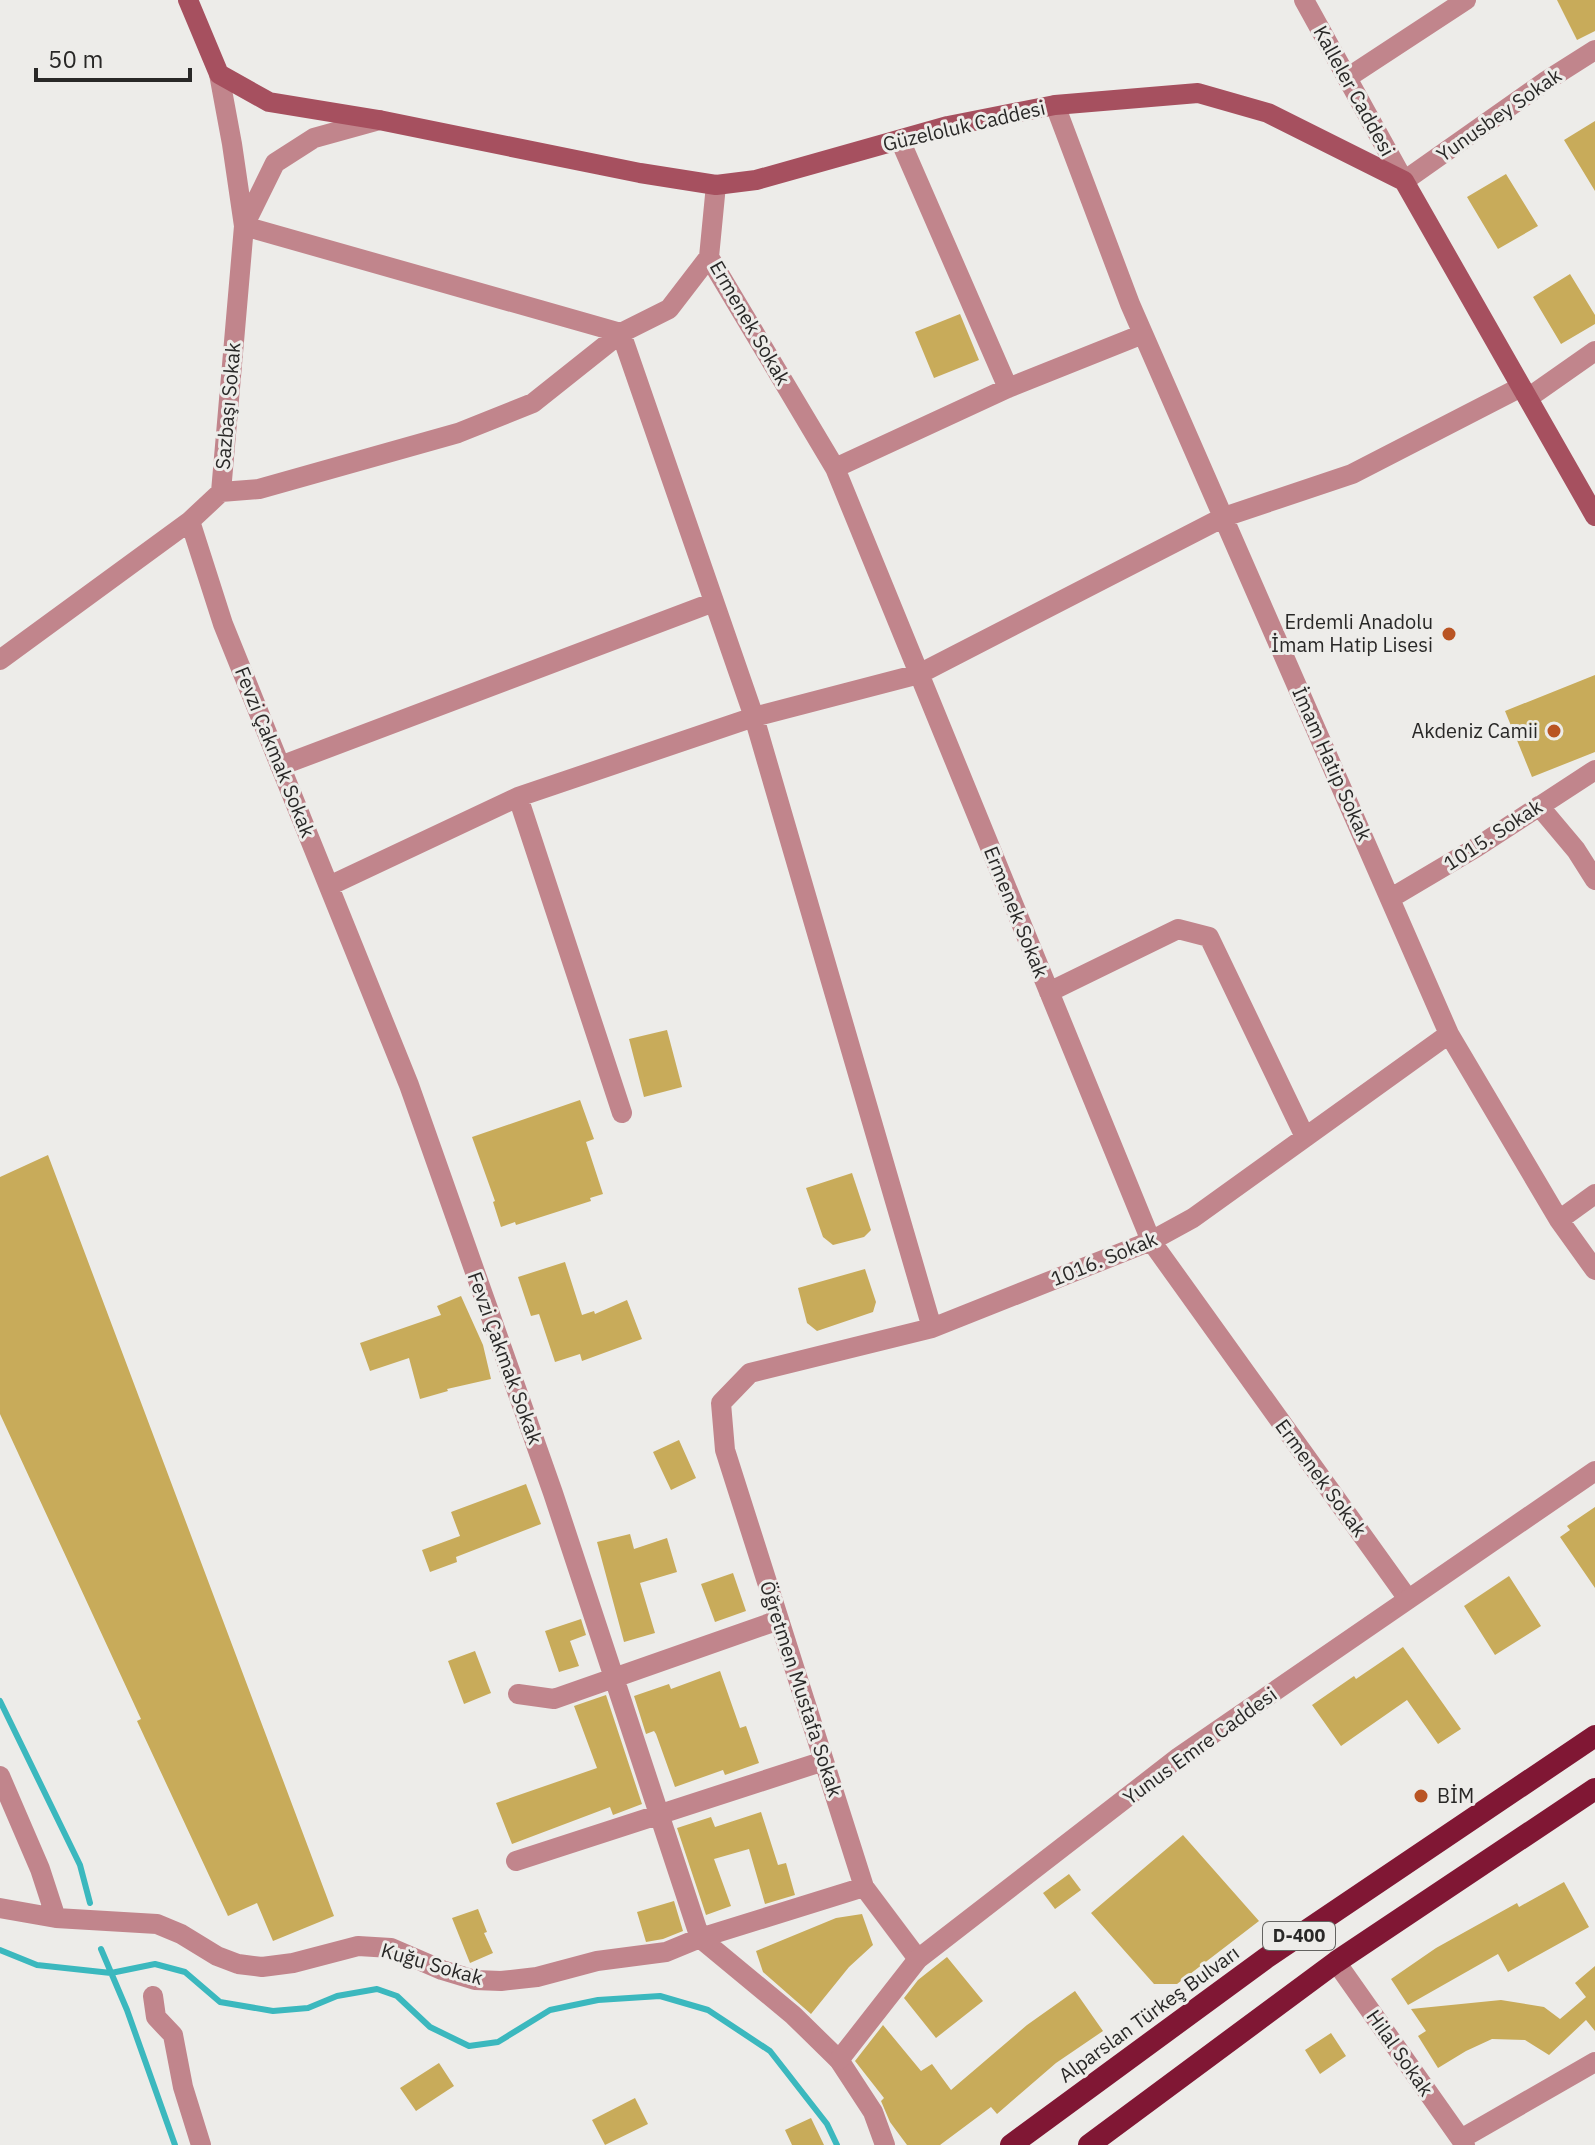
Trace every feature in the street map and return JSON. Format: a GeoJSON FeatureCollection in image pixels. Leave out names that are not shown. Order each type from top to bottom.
{"type":"FeatureCollection","features":[{"type":"Feature","properties":{"kind":"highway","name":"Alparslan Türkeş Bulvarı"},"geometry":{"type":"LineString","coordinates":[[1011,2145],[1266,1958],[1595,1736]]}},
{"type":"Feature","properties":{"kind":"highway","name":"D-400"},"geometry":{"type":"LineString","coordinates":[[1089,2145],[1336,1962],[1595,1789]]}},
{"type":"Feature","properties":{"kind":"main road"},"geometry":{"type":"LineString","coordinates":[[188,0],[219,74]]}},
{"type":"Feature","properties":{"kind":"main road","name":"Güzeloluk Caddesi"},"geometry":{"type":"LineString","coordinates":[[219,74],[269,102],[716,185],[756,180],[948,126],[1055,105],[1198,93],[1268,113],[1404,181]]}},
{"type":"Feature","properties":{"kind":"main road"},"geometry":{"type":"LineString","coordinates":[[1404,181],[1595,516]]}},
{"type":"Feature","properties":{"kind":"street","name":"Kalleler Caddesi"},"geometry":{"type":"LineString","coordinates":[[1304,0],[1404,181]]}},
{"type":"Feature","properties":{"kind":"street"},"geometry":{"type":"LineString","coordinates":[[1347,78],[1466,0]]}},
{"type":"Feature","properties":{"kind":"street","name":"Yunusbey Sokak"},"geometry":{"type":"LineString","coordinates":[[1404,181],[1595,50]]}},
{"type":"Feature","properties":{"kind":"street"},"geometry":{"type":"LineString","coordinates":[[219,74],[244,226],[621,333]]}},
{"type":"Feature","properties":{"kind":"street","name":"İmam Hatip Sokak"},"geometry":{"type":"LineString","coordinates":[[1055,105],[1143,334],[1449,1034],[1559,1220],[1595,1270]]}},
{"type":"Feature","properties":{"kind":"street","name":"Sazbaşı Sokak"},"geometry":{"type":"LineString","coordinates":[[0,660],[190,521],[221,492],[244,226],[275,163],[314,138],[379,120]]}},
{"type":"Feature","properties":{"kind":"street"},"geometry":{"type":"LineString","coordinates":[[900,140],[1008,388]]}},
{"type":"Feature","properties":{"kind":"street","name":"Ermenek Sokak"},"geometry":{"type":"LineString","coordinates":[[716,185],[709,257],[835,468],[1151,1241],[1408,1599]]}},
{"type":"Feature","properties":{"kind":"street"},"geometry":{"type":"LineString","coordinates":[[221,492],[259,489],[458,433],[533,403],[621,333],[669,309],[709,257]]}},
{"type":"Feature","properties":{"kind":"street"},"geometry":{"type":"LineString","coordinates":[[621,333],[754,717],[932,1328]]}},
{"type":"Feature","properties":{"kind":"street"},"geometry":{"type":"LineString","coordinates":[[835,468],[1008,388],[1143,334]]}},
{"type":"Feature","properties":{"kind":"street"},"geometry":{"type":"LineString","coordinates":[[329,886],[518,797],[754,717],[919,674],[1224,517],[1352,474],[1524,392],[1595,351]]}},
{"type":"Feature","properties":{"kind":"street","name":"Fevzi Çakmak Sokak"},"geometry":{"type":"LineString","coordinates":[[190,521],[223,624],[409,1085],[553,1493],[700,1938]]}},
{"type":"Feature","properties":{"kind":"street"},"geometry":{"type":"LineString","coordinates":[[280,766],[714,602]]}},
{"type":"Feature","properties":{"kind":"street","name":"1015. Sokak"},"geometry":{"type":"LineString","coordinates":[[1391,898],[1477,847],[1595,770]]}},
{"type":"Feature","properties":{"kind":"street"},"geometry":{"type":"LineString","coordinates":[[518,797],[622,1113]]}},
{"type":"Feature","properties":{"kind":"street"},"geometry":{"type":"LineString","coordinates":[[1539,806],[1576,850],[1595,880]]}},
{"type":"Feature","properties":{"kind":"street"},"geometry":{"type":"LineString","coordinates":[[1049,992],[1178,929],[1209,937],[1305,1137]]}},
{"type":"Feature","properties":{"kind":"street","name":"1016. Sokak"},"geometry":{"type":"LineString","coordinates":[[721,1403],[750,1373],[932,1328],[1151,1241],[1193,1218],[1449,1034]]}},
{"type":"Feature","properties":{"kind":"street"},"geometry":{"type":"LineString","coordinates":[[1559,1220],[1595,1194]]}},
{"type":"Feature","properties":{"kind":"street","name":"Öğretmen Mustafa Sokak"},"geometry":{"type":"LineString","coordinates":[[721,1403],[725,1450],[864,1887],[918,1959]]}},
{"type":"Feature","properties":{"kind":"street","name":"Yunus Emre Caddesi"},"geometry":{"type":"LineString","coordinates":[[839,2060],[918,1959],[1179,1757],[1595,1471]]}},
{"type":"Feature","properties":{"kind":"street"},"geometry":{"type":"LineString","coordinates":[[518,1694],[554,1699],[779,1620]]}},
{"type":"Feature","properties":{"kind":"street"},"geometry":{"type":"LineString","coordinates":[[516,1861],[824,1761]]}},
{"type":"Feature","properties":{"kind":"street"},"geometry":{"type":"LineString","coordinates":[[0,1776],[40,1869],[56,1918]]}},
{"type":"Feature","properties":{"kind":"street","name":"Kuğu Sokak"},"geometry":{"type":"LineString","coordinates":[[0,1908],[56,1918],[157,1924],[238,1964],[262,1967],[293,1963],[358,1946],[369,1946],[391,1948],[442,1970],[475,1980],[501,1981],[537,1977],[597,1961],[666,1952],[700,1938],[864,1887]]}},
{"type":"Feature","properties":{"kind":"street"},"geometry":{"type":"LineString","coordinates":[[700,1938],[793,2015],[839,2060],[873,2112],[885,2145]]}},
{"type":"Feature","properties":{"kind":"street","name":"Hilal Sokak"},"geometry":{"type":"LineString","coordinates":[[1336,1962],[1463,2142]]}},
{"type":"Feature","properties":{"kind":"street"},"geometry":{"type":"LineString","coordinates":[[153,1996],[156,2017],[173,2035],[183,2087],[201,2145]]}},
{"type":"Feature","properties":{"kind":"street"},"geometry":{"type":"LineString","coordinates":[[1463,2142],[1595,2062]]}},
{"type":"Feature","properties":{"kind":"building"},"geometry":{"type":"Polygon","coordinates":[[[1557,0],[1595,0],[1595,31],[1577,40],[1557,0]]]}},
{"type":"Feature","properties":{"kind":"building"},"geometry":{"type":"Polygon","coordinates":[[[1595,121],[1595,191],[1564,140],[1595,121]]]}},
{"type":"Feature","properties":{"kind":"building"},"geometry":{"type":"Polygon","coordinates":[[[1506,174],[1538,226],[1498,249],[1467,197],[1506,174]]]}},
{"type":"Feature","properties":{"kind":"building"},"geometry":{"type":"Polygon","coordinates":[[[1570,274],[1595,315],[1595,324],[1561,344],[1533,297],[1570,274]]]}},
{"type":"Feature","properties":{"kind":"building"},"geometry":{"type":"Polygon","coordinates":[[[960,314],[979,360],[934,378],[915,332],[960,314]]]}},
{"type":"Feature","properties":{"kind":"building","name":"Akdeniz Camii"},"geometry":{"type":"Polygon","coordinates":[[[1595,675],[1595,752],[1532,777],[1505,711],[1595,675]]]}},
{"type":"Feature","properties":{"kind":"building"},"geometry":{"type":"Polygon","coordinates":[[[667,1030],[682,1087],[644,1097],[629,1039],[667,1030]]]}},
{"type":"Feature","properties":{"kind":"building"},"geometry":{"type":"Polygon","coordinates":[[[580,1100],[594,1139],[586,1142],[603,1194],[590,1198],[591,1201],[501,1227],[472,1137],[580,1100]]]}},
{"type":"Feature","properties":{"kind":"building"},"geometry":{"type":"Polygon","coordinates":[[[48,1155],[334,1916],[273,1941],[257,1903],[228,1916],[0,1414],[0,1177],[48,1155]]]}},
{"type":"Feature","properties":{"kind":"building"},"geometry":{"type":"Polygon","coordinates":[[[852,1173],[871,1230],[864,1237],[833,1245],[823,1237],[806,1188],[852,1173]]]}},
{"type":"Feature","properties":{"kind":"building"},"geometry":{"type":"Polygon","coordinates":[[[565,1262],[582,1315],[594,1311],[595,1314],[627,1300],[642,1339],[582,1361],[580,1354],[555,1362],[539,1314],[531,1316],[518,1277],[565,1262]]]}},
{"type":"Feature","properties":{"kind":"building"},"geometry":{"type":"Polygon","coordinates":[[[865,1269],[876,1302],[873,1312],[817,1331],[807,1323],[798,1288],[865,1269]]]}},
{"type":"Feature","properties":{"kind":"building"},"geometry":{"type":"Polygon","coordinates":[[[461,1296],[483,1345],[491,1379],[420,1399],[409,1358],[370,1371],[360,1343],[441,1315],[437,1306],[461,1296]]]}},
{"type":"Feature","properties":{"kind":"building"},"geometry":{"type":"Polygon","coordinates":[[[679,1440],[696,1478],[671,1490],[653,1452],[679,1440]]]}},
{"type":"Feature","properties":{"kind":"building"},"geometry":{"type":"Polygon","coordinates":[[[526,1484],[541,1524],[456,1557],[457,1562],[430,1572],[422,1550],[460,1536],[451,1512],[526,1484]]]}},
{"type":"Feature","properties":{"kind":"building"},"geometry":{"type":"Polygon","coordinates":[[[1595,1507],[1595,1588],[1560,1537],[1570,1530],[1567,1526],[1595,1507]]]}},
{"type":"Feature","properties":{"kind":"building"},"geometry":{"type":"Polygon","coordinates":[[[630,1534],[634,1549],[667,1538],[677,1572],[640,1583],[655,1633],[624,1642],[597,1542],[630,1534]]]}},
{"type":"Feature","properties":{"kind":"building"},"geometry":{"type":"Polygon","coordinates":[[[733,1573],[746,1611],[715,1622],[701,1584],[733,1573]]]}},
{"type":"Feature","properties":{"kind":"building"},"geometry":{"type":"Polygon","coordinates":[[[1509,1576],[1541,1626],[1495,1655],[1464,1606],[1509,1576]]]}},
{"type":"Feature","properties":{"kind":"building"},"geometry":{"type":"Polygon","coordinates":[[[581,1619],[586,1635],[570,1641],[579,1666],[559,1672],[545,1631],[581,1619]]]}},
{"type":"Feature","properties":{"kind":"building"},"geometry":{"type":"Polygon","coordinates":[[[1403,1647],[1461,1729],[1438,1744],[1407,1700],[1341,1746],[1312,1705],[1403,1647]]]}},
{"type":"Feature","properties":{"kind":"building"},"geometry":{"type":"Polygon","coordinates":[[[475,1651],[491,1693],[464,1704],[448,1661],[475,1651]]]}},
{"type":"Feature","properties":{"kind":"building"},"geometry":{"type":"Polygon","coordinates":[[[720,1671],[740,1728],[746,1726],[759,1763],[725,1775],[723,1770],[675,1787],[656,1734],[654,1731],[646,1734],[634,1696],[669,1684],[671,1689],[720,1671]]]}},
{"type":"Feature","properties":{"kind":"building"},"geometry":{"type":"Polygon","coordinates":[[[606,1695],[642,1804],[613,1815],[610,1807],[512,1844],[496,1803],[597,1768],[574,1706],[606,1695]]]}},
{"type":"Feature","properties":{"kind":"building"},"geometry":{"type":"Polygon","coordinates":[[[761,1812],[778,1865],[786,1863],[795,1895],[765,1904],[749,1849],[714,1859],[731,1906],[706,1915],[677,1828],[711,1817],[715,1827],[761,1812]]]}},
{"type":"Feature","properties":{"kind":"building"},"geometry":{"type":"Polygon","coordinates":[[[1183,1835],[1259,1921],[1177,1984],[1154,1984],[1091,1913],[1183,1835]]]}},
{"type":"Feature","properties":{"kind":"building"},"geometry":{"type":"Polygon","coordinates":[[[1069,1874],[1081,1890],[1055,1909],[1043,1893],[1069,1874]]]}},
{"type":"Feature","properties":{"kind":"building"},"geometry":{"type":"Polygon","coordinates":[[[1564,1882],[1589,1927],[1508,1972],[1498,1954],[1408,2005],[1391,1979],[1436,1948],[1517,1903],[1519,1907],[1564,1882]]]}},
{"type":"Feature","properties":{"kind":"building"},"geometry":{"type":"Polygon","coordinates":[[[674,1901],[683,1931],[646,1942],[637,1912],[674,1901]]]}},
{"type":"Feature","properties":{"kind":"building"},"geometry":{"type":"Polygon","coordinates":[[[478,1909],[493,1953],[470,1963],[452,1918],[478,1909]]]}},
{"type":"Feature","properties":{"kind":"building"},"geometry":{"type":"Polygon","coordinates":[[[862,1914],[873,1945],[849,1967],[811,2014],[763,1972],[756,1951],[836,1918],[862,1914]]]}},
{"type":"Feature","properties":{"kind":"building"},"geometry":{"type":"Polygon","coordinates":[[[947,1957],[983,2001],[936,2038],[904,1998],[918,1980],[947,1957]]]}},
{"type":"Feature","properties":{"kind":"building"},"geometry":{"type":"Polygon","coordinates":[[[1595,1966],[1595,2031],[1586,2020],[1549,2055],[1525,2040],[1492,2039],[1438,2068],[1418,2036],[1426,2031],[1411,2009],[1501,2000],[1544,2007],[1560,2019],[1586,1997],[1575,1983],[1595,1966]]]}},
{"type":"Feature","properties":{"kind":"building"},"geometry":{"type":"Polygon","coordinates":[[[1075,1991],[1103,2031],[1056,2063],[997,2114],[991,2107],[940,2145],[907,2145],[890,2122],[881,2101],[884,2098],[855,2061],[883,2025],[921,2071],[932,2064],[951,2090],[1027,2025],[1075,1991]]]}},
{"type":"Feature","properties":{"kind":"building"},"geometry":{"type":"Polygon","coordinates":[[[1331,2033],[1346,2056],[1320,2074],[1305,2050],[1331,2033]]]}},
{"type":"Feature","properties":{"kind":"building"},"geometry":{"type":"Polygon","coordinates":[[[439,2063],[454,2086],[416,2111],[400,2088],[439,2063]]]}},
{"type":"Feature","properties":{"kind":"building"},"geometry":{"type":"Polygon","coordinates":[[[635,2098],[648,2124],[605,2145],[592,2120],[635,2098]]]}},
{"type":"Feature","properties":{"kind":"building"},"geometry":{"type":"Polygon","coordinates":[[[811,2118],[824,2145],[792,2145],[785,2130],[811,2118]]]}},
{"type":"Feature","properties":{"kind":"waterway"},"geometry":{"type":"LineString","coordinates":[[0,1701],[80,1865],[90,1903]]}},
{"type":"Feature","properties":{"kind":"waterway"},"geometry":{"type":"LineString","coordinates":[[101,1949],[127,2010],[175,2145]]}},
{"type":"Feature","properties":{"kind":"waterway"},"geometry":{"type":"LineString","coordinates":[[0,1950],[37,1965],[111,1973],[155,1964],[185,1972],[220,2002],[273,2011],[308,2008],[337,1996],[377,1989],[397,1996],[430,2027],[469,2046],[498,2042],[550,2010],[598,2000],[660,1996],[708,2010],[770,2051],[827,2124],[837,2145]]}},
{"type":"Feature","properties":{"kind":"place","name":"Erdemli Anadolu İmam Hatip Lisesi"},"geometry":{"type":"Point","coordinates":[1449,634]}},
{"type":"Feature","properties":{"kind":"place","name":"Akdeniz Camii"},"geometry":{"type":"Point","coordinates":[1554,731]}},
{"type":"Feature","properties":{"kind":"place","name":"BİM"},"geometry":{"type":"Point","coordinates":[1421,1796]}}]}
